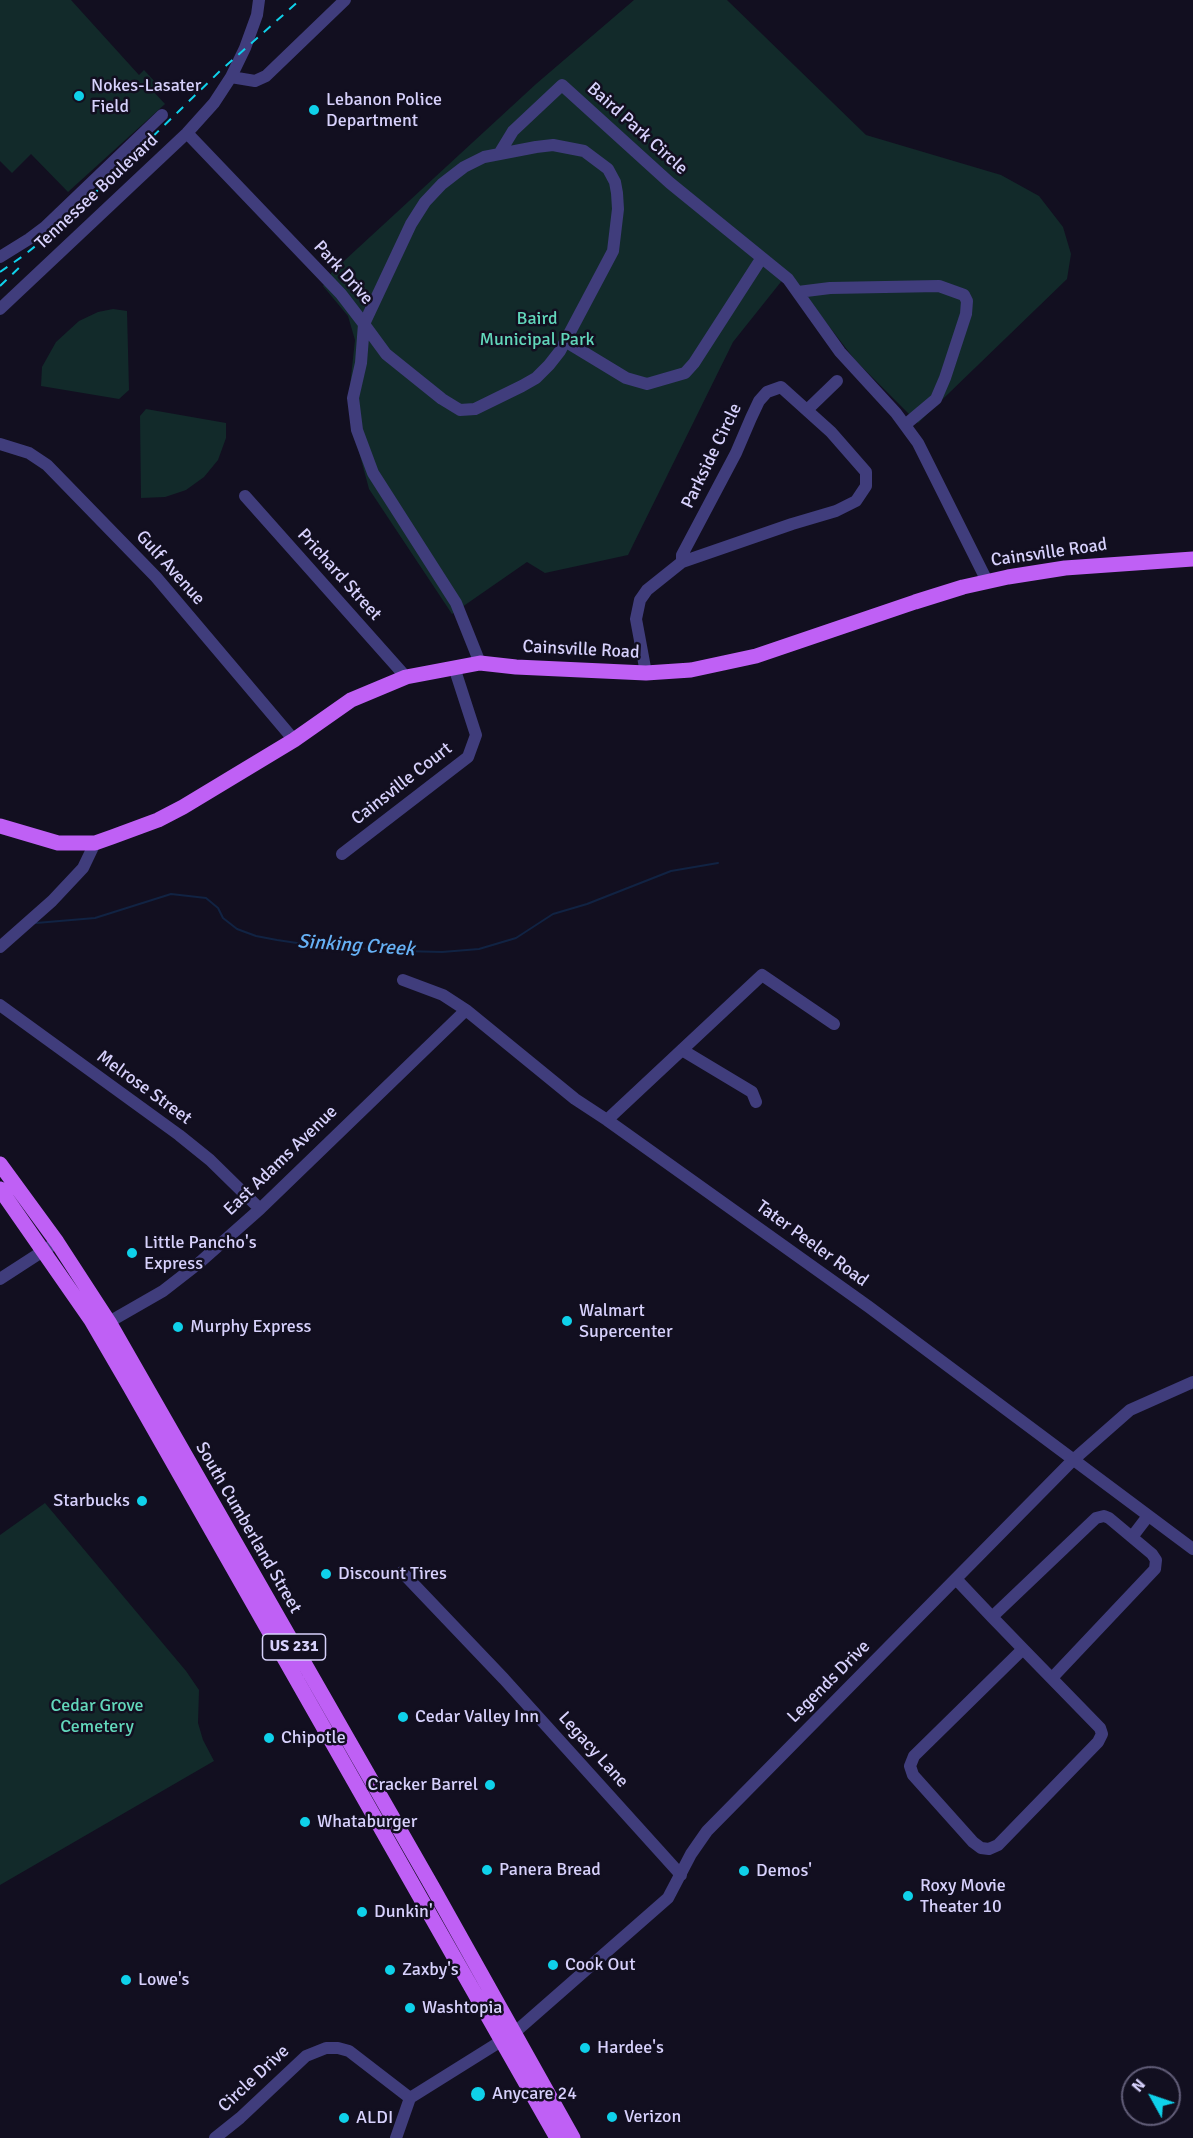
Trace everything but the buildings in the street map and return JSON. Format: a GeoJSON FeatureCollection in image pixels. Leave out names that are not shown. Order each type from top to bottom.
{"type":"FeatureCollection","features":[{"type":"Feature","properties":{"kind":"main road","name":"Cainsville Road"},"geometry":{"type":"LineString","coordinates":[[0,826],[58,843],[95,843],[158,820],[224,784],[294,740],[351,700],[406,677],[454,666],[480,663],[516,667],[646,673],[691,670],[756,656],[915,602],[987,581],[1065,568],[1193,560]]}},
{"type":"Feature","properties":{"kind":"main road","name":"South Cumberland Street"},"geometry":{"type":"LineString","coordinates":[[0,1164],[57,1242],[109,1322],[433,1888],[573,2138]]}},
{"type":"Feature","properties":{"kind":"main road","name":"South Cumberland Street"},"geometry":{"type":"LineString","coordinates":[[0,1189],[91,1320],[556,2138]]}},
{"type":"Feature","properties":{"kind":"street","name":"Tennessee Boulevard"},"geometry":{"type":"LineString","coordinates":[[0,309],[187,133],[214,103],[231,77],[245,48],[257,15],[259,0]]}},
{"type":"Feature","properties":{"kind":"street"},"geometry":{"type":"LineString","coordinates":[[231,77],[255,81],[266,76],[345,0]]}},
{"type":"Feature","properties":{"kind":"street","name":"Baird Park Circle"},"geometry":{"type":"LineString","coordinates":[[499,154],[513,131],[562,85],[670,183],[788,279],[840,352],[896,413],[918,443],[987,581]]}},
{"type":"Feature","properties":{"kind":"street"},"geometry":{"type":"LineString","coordinates":[[0,257],[21,245],[45,226],[162,115]]}},
{"type":"Feature","properties":{"kind":"street","name":"Park Drive"},"geometry":{"type":"LineString","coordinates":[[187,133],[341,294],[364,324],[361,363],[353,398],[357,430],[373,473],[456,603],[480,663]]}},
{"type":"Feature","properties":{"kind":"street"},"geometry":{"type":"LineString","coordinates":[[567,146],[584,151],[608,169],[615,182],[618,209],[613,251],[555,358],[536,378],[475,409],[460,410],[442,399],[386,354],[364,324],[411,224],[425,202],[442,184],[464,167],[484,157],[499,154],[536,147],[567,146]]}},
{"type":"Feature","properties":{"kind":"street"},"geometry":{"type":"LineString","coordinates":[[565,341],[626,378],[646,384],[685,373],[694,363],[761,259]]}},
{"type":"Feature","properties":{"kind":"street"},"geometry":{"type":"LineString","coordinates":[[798,292],[830,288],[939,286],[964,295],[967,301],[966,314],[936,399],[905,425]]}},
{"type":"Feature","properties":{"kind":"street"},"geometry":{"type":"LineString","coordinates":[[807,410],[837,381]]}},
{"type":"Feature","properties":{"kind":"street","name":"Parkside Circle"},"geometry":{"type":"LineString","coordinates":[[646,673],[636,619],[640,600],[647,590],[682,562],[836,511],[856,501],[866,486],[866,472],[831,432],[781,387],[767,392],[759,401],[736,453],[682,555],[682,562]]}},
{"type":"Feature","properties":{"kind":"street","name":"Gulf Avenue"},"geometry":{"type":"LineString","coordinates":[[0,444],[29,453],[47,465],[156,577],[294,740]]}},
{"type":"Feature","properties":{"kind":"street","name":"Prichard Street"},"geometry":{"type":"LineString","coordinates":[[245,496],[406,677]]}},
{"type":"Feature","properties":{"kind":"street","name":"Cainsville Court"},"geometry":{"type":"LineString","coordinates":[[342,854],[468,757],[476,735],[454,666]]}},
{"type":"Feature","properties":{"kind":"street"},"geometry":{"type":"LineString","coordinates":[[0,947],[52,901],[83,868],[95,843]]}},
{"type":"Feature","properties":{"kind":"street"},"geometry":{"type":"LineString","coordinates":[[607,1120],[762,975],[834,1024]]}},
{"type":"Feature","properties":{"kind":"street","name":"Tater Peeler Road"},"geometry":{"type":"LineString","coordinates":[[403,980],[443,995],[466,1010],[540,1073],[575,1099],[869,1307],[1072,1461],[1193,1549]]}},
{"type":"Feature","properties":{"kind":"street","name":"Melrose Street"},"geometry":{"type":"LineString","coordinates":[[0,1005],[179,1135],[210,1160],[260,1209]]}},
{"type":"Feature","properties":{"kind":"street","name":"East Adams Avenue"},"geometry":{"type":"LineString","coordinates":[[109,1322],[136,1308],[177,1281],[260,1209],[466,1010]]}},
{"type":"Feature","properties":{"kind":"street"},"geometry":{"type":"LineString","coordinates":[[682,1050],[752,1092],[756,1102]]}},
{"type":"Feature","properties":{"kind":"street"},"geometry":{"type":"LineString","coordinates":[[0,1279],[57,1242]]}},
{"type":"Feature","properties":{"kind":"street","name":"Legends Drive"},"geometry":{"type":"LineString","coordinates":[[410,2098],[514,2033],[668,1898],[694,1849],[707,1831],[1072,1461],[1130,1410],[1193,1382]]}},
{"type":"Feature","properties":{"kind":"street"},"geometry":{"type":"LineString","coordinates":[[992,1617],[1096,1518],[1104,1516],[1109,1518],[1152,1554],[1156,1560],[1155,1569],[1052,1678]]}},
{"type":"Feature","properties":{"kind":"street"},"geometry":{"type":"LineString","coordinates":[[1132,1537],[1148,1516]]}},
{"type":"Feature","properties":{"kind":"street","name":"Legacy Lane"},"geometry":{"type":"LineString","coordinates":[[402,1572],[504,1679],[681,1875]]}},
{"type":"Feature","properties":{"kind":"street"},"geometry":{"type":"LineString","coordinates":[[956,1579],[992,1617],[1023,1648],[1100,1728],[1102,1734],[1098,1742],[998,1845],[989,1849],[981,1848],[913,1775],[910,1766],[914,1756],[1023,1648]]}},
{"type":"Feature","properties":{"kind":"street","name":"Circle Drive"},"geometry":{"type":"LineString","coordinates":[[215,2138],[240,2118],[306,2056],[326,2048],[349,2051],[410,2098]]}},
{"type":"Feature","properties":{"kind":"street"},"geometry":{"type":"LineString","coordinates":[[396,2138],[410,2098]]}},
{"type":"Feature","properties":{"kind":"green space","name":"Nokes-Lasater Field"},"geometry":{"type":"Polygon","coordinates":[[[0,0],[71,0],[139,75],[144,70],[157,84],[151,89],[165,104],[68,192],[31,154],[12,173],[0,161],[0,0]]]}},
{"type":"Feature","properties":{"kind":"green space","name":"Baird Municipal Park"},"geometry":{"type":"Polygon","coordinates":[[[634,0],[727,0],[866,135],[1001,175],[1039,196],[1063,227],[1071,254],[1067,279],[918,423],[855,360],[788,273],[733,342],[628,555],[545,573],[527,562],[452,614],[369,489],[350,418],[350,386],[355,340],[348,316],[323,286],[332,272],[536,84],[634,0]]]}},
{"type":"Feature","properties":{"kind":"green space"},"geometry":{"type":"Polygon","coordinates":[[[113,309],[127,311],[129,390],[119,399],[41,386],[42,367],[56,342],[79,321],[98,312],[113,309]]]}},
{"type":"Feature","properties":{"kind":"green space"},"geometry":{"type":"Polygon","coordinates":[[[146,409],[226,423],[226,438],[218,460],[204,477],[186,490],[165,497],[141,498],[140,416],[146,409]]]}},
{"type":"Feature","properties":{"kind":"green space","name":"Cedar Grove Cemetery"},"geometry":{"type":"Polygon","coordinates":[[[45,1503],[186,1671],[199,1690],[198,1723],[203,1740],[214,1761],[0,1885],[0,1535],[45,1503]]]}},
{"type":"Feature","properties":{"kind":"waterway","name":"Sinking Creek"},"geometry":{"type":"LineString","coordinates":[[36,923],[95,918],[171,894],[206,898],[218,908],[223,918],[237,929],[277,940],[401,951],[442,952],[479,949],[516,938],[553,914],[587,904],[671,871],[718,863]]}},
{"type":"Feature","properties":{"kind":"railway"},"geometry":{"type":"LineString","coordinates":[[0,272],[63,224],[220,71],[300,0]]}},
{"type":"Feature","properties":{"kind":"railway"},"geometry":{"type":"LineString","coordinates":[[0,286],[22,265]]}},
{"type":"Feature","properties":{"kind":"place","name":"Nokes-Lasater Field"},"geometry":{"type":"Point","coordinates":[79,96]}},
{"type":"Feature","properties":{"kind":"place","name":"Lebanon Police Department"},"geometry":{"type":"Point","coordinates":[314,110]}},
{"type":"Feature","properties":{"kind":"place","name":"Little Pancho's Express"},"geometry":{"type":"Point","coordinates":[132,1253]}},
{"type":"Feature","properties":{"kind":"place","name":"Walmart Supercenter"},"geometry":{"type":"Point","coordinates":[567,1321]}},
{"type":"Feature","properties":{"kind":"place","name":"Murphy Express"},"geometry":{"type":"Point","coordinates":[178,1327]}},
{"type":"Feature","properties":{"kind":"place","name":"Starbucks"},"geometry":{"type":"Point","coordinates":[142,1501]}},
{"type":"Feature","properties":{"kind":"place","name":"Discount Tires"},"geometry":{"type":"Point","coordinates":[326,1574]}},
{"type":"Feature","properties":{"kind":"place","name":"Cedar Valley Inn"},"geometry":{"type":"Point","coordinates":[403,1717]}},
{"type":"Feature","properties":{"kind":"place","name":"Chipotle"},"geometry":{"type":"Point","coordinates":[269,1738]}},
{"type":"Feature","properties":{"kind":"place","name":"Cracker Barrel"},"geometry":{"type":"Point","coordinates":[490,1785]}},
{"type":"Feature","properties":{"kind":"place","name":"Whataburger"},"geometry":{"type":"Point","coordinates":[305,1822]}},
{"type":"Feature","properties":{"kind":"place","name":"Panera Bread"},"geometry":{"type":"Point","coordinates":[487,1870]}},
{"type":"Feature","properties":{"kind":"place","name":"Demos'"},"geometry":{"type":"Point","coordinates":[744,1871]}},
{"type":"Feature","properties":{"kind":"place","name":"Roxy Movie Theater 10"},"geometry":{"type":"Point","coordinates":[908,1896]}},
{"type":"Feature","properties":{"kind":"place","name":"Dunkin'"},"geometry":{"type":"Point","coordinates":[362,1912]}},
{"type":"Feature","properties":{"kind":"place","name":"Cook Out"},"geometry":{"type":"Point","coordinates":[553,1965]}},
{"type":"Feature","properties":{"kind":"place","name":"Zaxby's"},"geometry":{"type":"Point","coordinates":[390,1970]}},
{"type":"Feature","properties":{"kind":"place","name":"Lowe's"},"geometry":{"type":"Point","coordinates":[126,1980]}},
{"type":"Feature","properties":{"kind":"place","name":"Washtopia"},"geometry":{"type":"Point","coordinates":[410,2008]}},
{"type":"Feature","properties":{"kind":"place","name":"Hardee's"},"geometry":{"type":"Point","coordinates":[585,2048]}},
{"type":"Feature","properties":{"kind":"place","name":"Anycare 24"},"geometry":{"type":"Point","coordinates":[478,2094]}},
{"type":"Feature","properties":{"kind":"place","name":"Verizon"},"geometry":{"type":"Point","coordinates":[612,2117]}},
{"type":"Feature","properties":{"kind":"place","name":"ALDI"},"geometry":{"type":"Point","coordinates":[344,2118]}}]}
